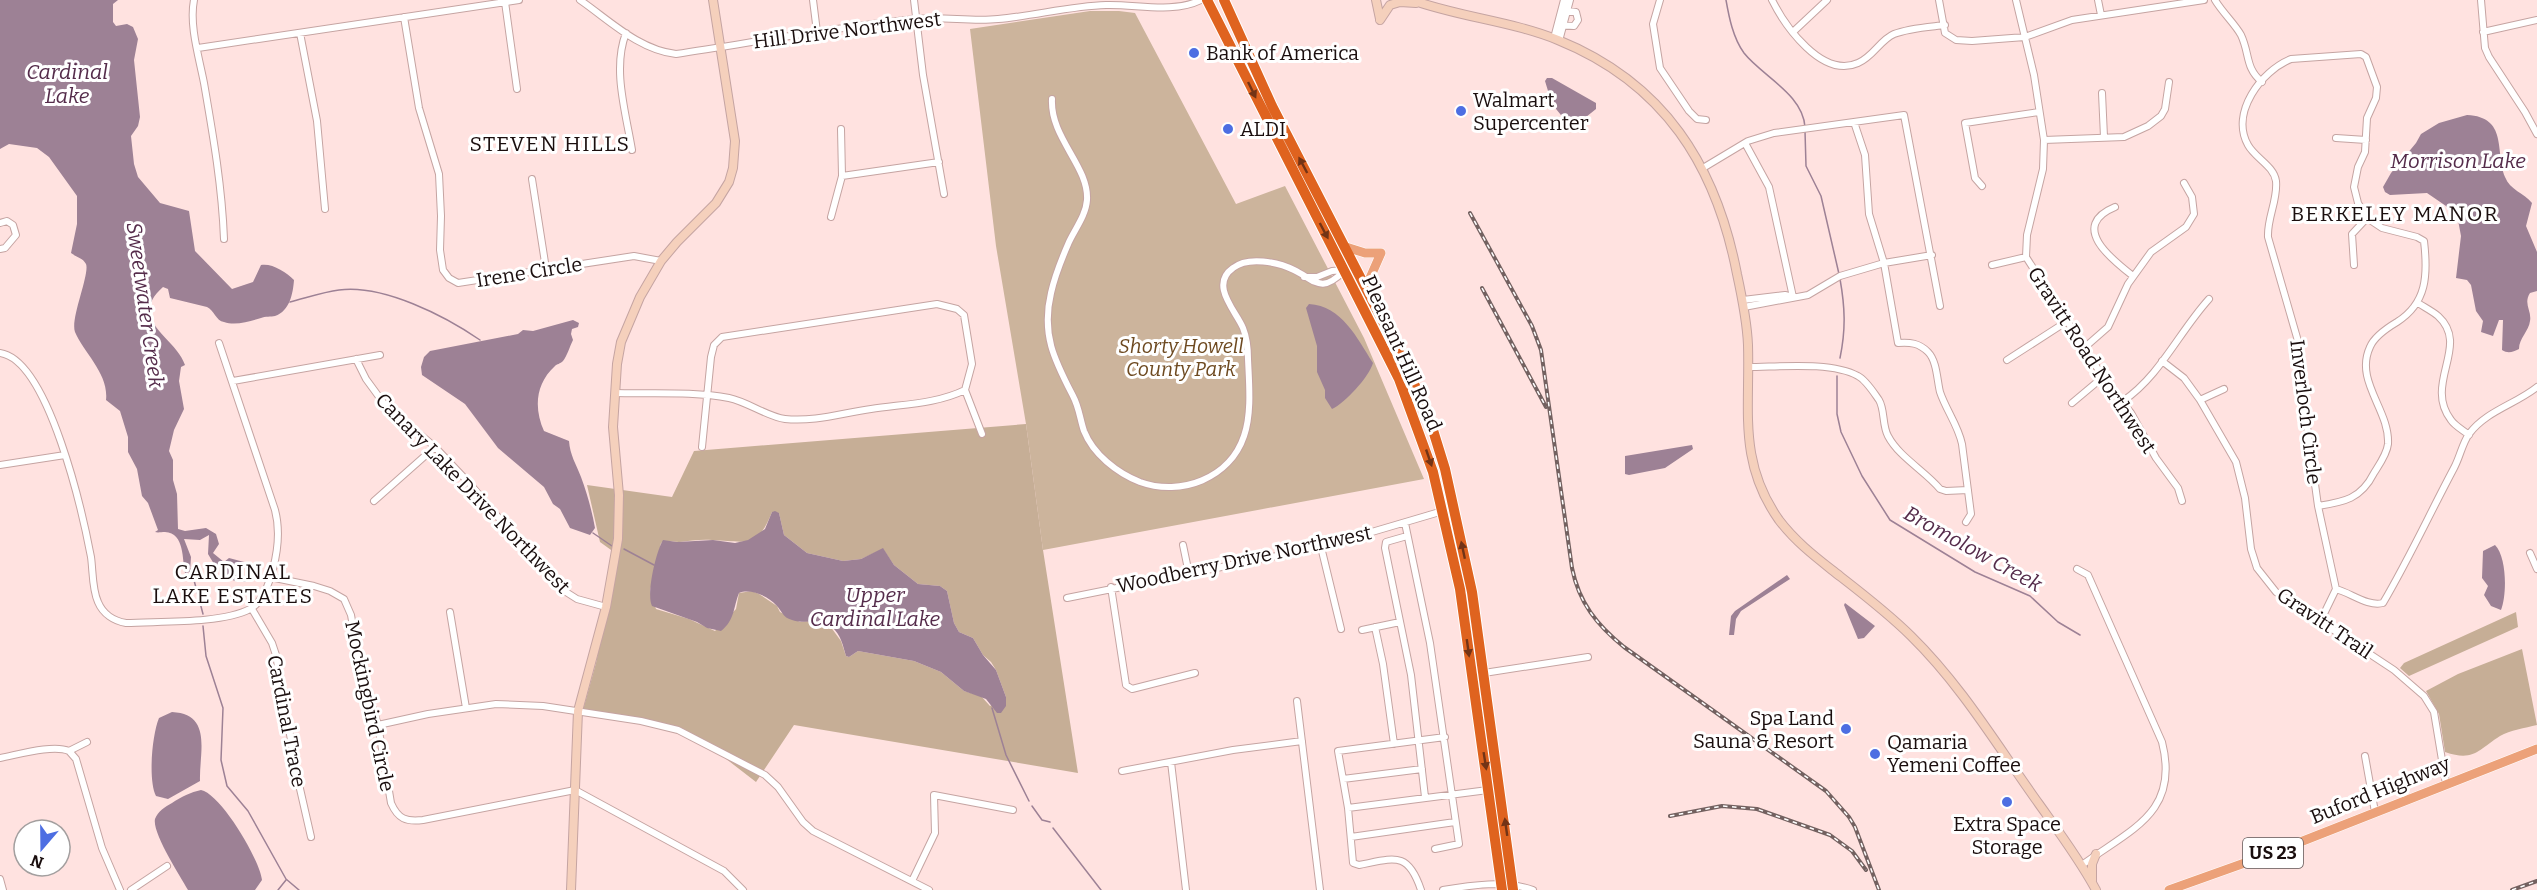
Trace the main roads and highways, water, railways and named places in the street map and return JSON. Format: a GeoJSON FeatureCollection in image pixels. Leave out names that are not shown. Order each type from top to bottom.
{"type":"FeatureCollection","features":[{"type":"Feature","properties":{"kind":"highway","name":"Pleasant Hill Road"},"geometry":{"type":"LineString","coordinates":[[1207,0],[1399,379],[1449,510],[1472,592],[1513,887]]}},
{"type":"Feature","properties":{"kind":"highway","name":"Pleasant Hill Road"},"geometry":{"type":"LineString","coordinates":[[1224,0],[1272,106],[1410,374],[1432,427],[1449,510],[1501,888]]}},
{"type":"Feature","properties":{"kind":"highway"},"geometry":{"type":"LineString","coordinates":[[1232,0],[1232,17]]}},
{"type":"Feature","properties":{"kind":"main road"},"geometry":{"type":"LineString","coordinates":[[1346,247],[1365,253],[1381,253],[1371,273],[1369,291]]}},
{"type":"Feature","properties":{"kind":"main road","name":"Buford Highway"},"geometry":{"type":"LineString","coordinates":[[2169,890],[2375,813],[2537,749]]}},
{"type":"Feature","properties":{"kind":"water","name":"Cardinal Lake"},"geometry":{"type":"Polygon","coordinates":[[[0,0],[118,0],[113,4],[113,22],[116,26],[127,24],[133,27],[138,39],[134,60],[140,117],[138,126],[131,136],[138,177],[160,203],[189,211],[195,251],[232,289],[253,282],[261,265],[270,265],[279,269],[294,280],[290,301],[280,314],[243,323],[221,321],[207,307],[170,298],[168,289],[163,287],[153,299],[150,309],[151,319],[180,355],[185,365],[181,367],[179,381],[184,409],[174,430],[169,451],[173,460],[173,480],[177,494],[178,529],[185,531],[206,528],[216,534],[219,544],[213,553],[224,562],[229,558],[244,562],[235,567],[234,572],[248,580],[246,582],[231,579],[225,575],[222,567],[214,564],[208,554],[209,535],[200,540],[184,539],[191,557],[190,572],[185,573],[181,548],[176,537],[165,532],[155,532],[158,530],[148,503],[142,496],[137,469],[128,452],[128,437],[120,411],[106,400],[104,381],[75,332],[75,317],[86,269],[85,262],[71,253],[77,224],[77,196],[49,157],[37,148],[9,144],[0,149],[0,0]]]}},
{"type":"Feature","properties":{"kind":"water"},"geometry":{"type":"Polygon","coordinates":[[[1547,78],[1552,78],[1596,103],[1596,109],[1581,121],[1569,125],[1552,104],[1545,81],[1547,78]]]}},
{"type":"Feature","properties":{"kind":"water","name":"Morrison Lake"},"geometry":{"type":"Polygon","coordinates":[[[2467,115],[2480,117],[2489,122],[2498,137],[2502,167],[2507,181],[2532,203],[2526,226],[2537,252],[2537,291],[2530,293],[2528,297],[2530,321],[2519,349],[2510,352],[2502,350],[2503,320],[2499,320],[2493,336],[2481,332],[2483,321],[2476,311],[2471,285],[2467,280],[2456,278],[2461,236],[2458,220],[2446,206],[2427,193],[2390,195],[2383,187],[2421,134],[2439,123],[2467,115]]]}},
{"type":"Feature","properties":{"kind":"water"},"geometry":{"type":"Polygon","coordinates":[[[1309,304],[1321,306],[1340,317],[1373,363],[1356,389],[1332,409],[1325,398],[1325,390],[1317,372],[1317,346],[1306,308],[1309,304]]]}},
{"type":"Feature","properties":{"kind":"water"},"geometry":{"type":"Polygon","coordinates":[[[573,320],[579,323],[578,327],[572,329],[573,340],[563,361],[548,373],[543,381],[538,406],[544,431],[569,441],[595,528],[590,535],[570,528],[544,487],[498,448],[465,404],[422,375],[421,367],[424,357],[430,351],[518,334],[523,330],[533,331],[573,320]]]}},
{"type":"Feature","properties":{"kind":"water"},"geometry":{"type":"Polygon","coordinates":[[[1692,445],[1693,449],[1665,468],[1625,474],[1625,456],[1692,445]]]}},
{"type":"Feature","properties":{"kind":"water","name":"Upper Cardinal Lake"},"geometry":{"type":"Polygon","coordinates":[[[772,512],[779,513],[784,535],[807,553],[843,561],[861,559],[883,548],[894,565],[918,584],[940,586],[947,591],[954,623],[959,632],[973,638],[983,655],[996,670],[1006,697],[1006,706],[1001,713],[997,713],[986,699],[964,691],[941,672],[914,661],[858,651],[849,657],[846,656],[840,637],[832,627],[822,622],[789,619],[773,602],[759,594],[739,593],[731,618],[721,631],[707,628],[697,622],[652,606],[650,592],[653,573],[663,540],[677,542],[713,540],[735,543],[748,540],[765,529],[772,512]]]}},
{"type":"Feature","properties":{"kind":"water"},"geometry":{"type":"Polygon","coordinates":[[[2495,545],[2502,558],[2505,576],[2501,610],[2491,606],[2484,595],[2488,586],[2482,578],[2483,551],[2495,545]]]}},
{"type":"Feature","properties":{"kind":"water"},"geometry":{"type":"Polygon","coordinates":[[[1787,575],[1790,579],[1741,611],[1736,619],[1734,635],[1729,635],[1731,616],[1735,611],[1787,575]]]}},
{"type":"Feature","properties":{"kind":"water"},"geometry":{"type":"Polygon","coordinates":[[[1845,603],[1875,626],[1864,638],[1858,639],[1845,603]]]}},
{"type":"Feature","properties":{"kind":"water"},"geometry":{"type":"Polygon","coordinates":[[[172,712],[185,714],[194,720],[199,727],[202,747],[200,781],[168,799],[156,796],[152,779],[152,757],[154,735],[159,718],[172,712]]]}},
{"type":"Feature","properties":{"kind":"water"},"geometry":{"type":"Polygon","coordinates":[[[201,790],[219,803],[247,844],[262,880],[255,890],[188,890],[167,855],[155,825],[156,816],[179,799],[201,790]]]}},
{"type":"Feature","properties":{"kind":"waterway","name":"Bromolow Creek"},"geometry":{"type":"LineString","coordinates":[[1726,0],[1732,27],[1740,47],[1790,95],[1803,115],[1805,127]]}},
{"type":"Feature","properties":{"kind":"waterway","name":"Bromolow Creek"},"geometry":{"type":"LineString","coordinates":[[1805,131],[1806,166],[1821,196],[1839,274]]}},
{"type":"Feature","properties":{"kind":"waterway","name":"Bromolow Creek"},"geometry":{"type":"LineString","coordinates":[[1840,279],[1844,318],[1840,358]]}},
{"type":"Feature","properties":{"kind":"waterway"},"geometry":{"type":"LineString","coordinates":[[290,302],[339,290],[356,289],[375,292],[432,312],[480,340]]}},
{"type":"Feature","properties":{"kind":"waterway","name":"Bromolow Creek"},"geometry":{"type":"LineString","coordinates":[[1837,376],[1837,414],[1841,432],[1862,476],[1890,520],[1975,572],[2030,596],[2058,622],[2080,635]]}},
{"type":"Feature","properties":{"kind":"waterway"},"geometry":{"type":"LineString","coordinates":[[593,533],[612,546]]}},
{"type":"Feature","properties":{"kind":"waterway"},"geometry":{"type":"LineString","coordinates":[[624,549],[654,565]]}},
{"type":"Feature","properties":{"kind":"waterway","name":"Sweetwater Creek"},"geometry":{"type":"LineString","coordinates":[[191,569],[203,614]]}},
{"type":"Feature","properties":{"kind":"waterway","name":"Sweetwater Creek"},"geometry":{"type":"LineString","coordinates":[[203,626],[206,656],[223,708],[221,760],[227,786],[248,811],[286,879],[299,890]]}},
{"type":"Feature","properties":{"kind":"waterway"},"geometry":{"type":"LineString","coordinates":[[992,708],[1006,755],[1029,801]]}},
{"type":"Feature","properties":{"kind":"waterway"},"geometry":{"type":"LineString","coordinates":[[1032,806],[1042,820],[1050,822]]}},
{"type":"Feature","properties":{"kind":"waterway"},"geometry":{"type":"LineString","coordinates":[[1053,828],[1101,890]]}},
{"type":"Feature","properties":{"kind":"waterway","name":"Sweetwater Creek"},"geometry":{"type":"LineString","coordinates":[[278,890],[286,880]]}},
{"type":"Feature","properties":{"kind":"railway"},"geometry":{"type":"LineString","coordinates":[[1470,213],[1532,326],[1541,350],[1572,568],[1584,603],[1605,630],[1624,647],[1826,791],[1855,827],[1879,890]]}},
{"type":"Feature","properties":{"kind":"railway"},"geometry":{"type":"LineString","coordinates":[[1482,288],[1546,407]]}},
{"type":"Feature","properties":{"kind":"railway"},"geometry":{"type":"LineString","coordinates":[[1670,816],[1722,806],[1757,809],[1830,835],[1852,851],[1866,870]]}},
{"type":"Feature","properties":{"kind":"railway"},"geometry":{"type":"LineString","coordinates":[[2512,890],[2537,881]]}},
{"type":"Feature","properties":{"kind":"place","name":"Bank of America"},"geometry":{"type":"Point","coordinates":[1194,53]}},
{"type":"Feature","properties":{"kind":"place","name":"Walmart Supercenter"},"geometry":{"type":"Point","coordinates":[1461,111]}},
{"type":"Feature","properties":{"kind":"place","name":"ALDI"},"geometry":{"type":"Point","coordinates":[1228,129]}},
{"type":"Feature","properties":{"kind":"place","name":"Spa Land Sauna & Resort"},"geometry":{"type":"Point","coordinates":[1846,729]}},
{"type":"Feature","properties":{"kind":"place","name":"Qamaria Yemeni Coffee"},"geometry":{"type":"Point","coordinates":[1875,754]}},
{"type":"Feature","properties":{"kind":"place","name":"Extra Space Storage"},"geometry":{"type":"Point","coordinates":[2007,802]}},
{"type":"Feature","properties":{"kind":"district","name":"STEVEN HILLS"},"geometry":{"type":"Point","coordinates":[550,144]}},
{"type":"Feature","properties":{"kind":"district","name":"BERKELEY MANOR"},"geometry":{"type":"Point","coordinates":[2395,214]}},
{"type":"Feature","properties":{"kind":"district","name":"CARDINAL LAKE ESTATES"},"geometry":{"type":"Point","coordinates":[233,584]}},
{"type":"Feature","properties":{"kind":"park label","name":"Shorty Howell County Park"},"geometry":{"type":"Point","coordinates":[1181,358]}}]}
